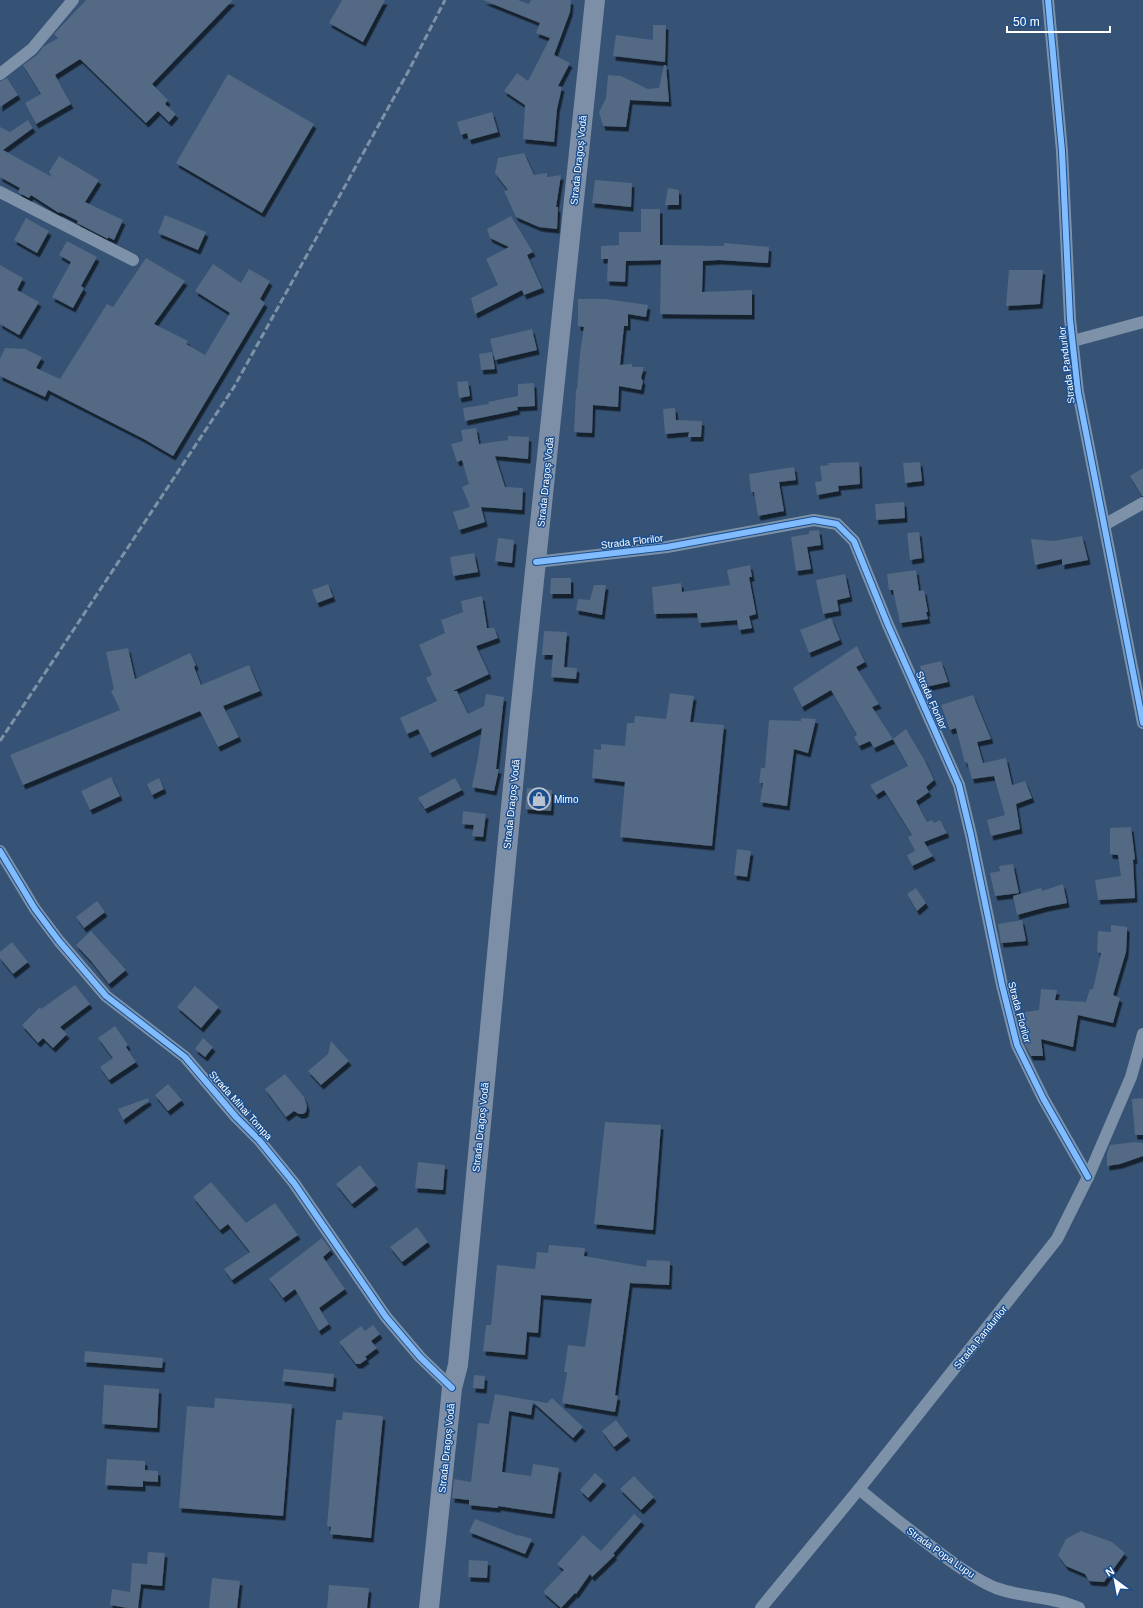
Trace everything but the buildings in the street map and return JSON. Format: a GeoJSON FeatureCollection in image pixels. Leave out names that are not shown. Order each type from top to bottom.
{"type":"FeatureCollection","features":[{"type":"Feature","properties":{"kind":"main road","name":"Strada Dragoș Vodă"},"geometry":{"type":"LineString","coordinates":[[429,1608],[452,1388],[458,1365],[519,723],[595,0]]}},
{"type":"Feature","properties":{"kind":"street"},"geometry":{"type":"LineString","coordinates":[[0,74],[32,49],[73,0]]}},
{"type":"Feature","properties":{"kind":"street","name":"Strada Pandurilor"},"geometry":{"type":"LineString","coordinates":[[1048,0],[1062,151],[1070,319],[1078,392],[1143,723]]}},
{"type":"Feature","properties":{"kind":"street"},"geometry":{"type":"LineString","coordinates":[[0,192],[133,260]]}},
{"type":"Feature","properties":{"kind":"street"},"geometry":{"type":"LineString","coordinates":[[1073,340],[1143,322]]}},
{"type":"Feature","properties":{"kind":"street"},"geometry":{"type":"LineString","coordinates":[[1104,525],[1143,503]]}},
{"type":"Feature","properties":{"kind":"street","name":"Strada Florilor"},"geometry":{"type":"LineString","coordinates":[[536,562],[667,547],[814,520],[837,524],[854,541],[888,625],[959,786],[971,835],[1002,985],[1017,1045],[1043,1098],[1088,1176]]}},
{"type":"Feature","properties":{"kind":"street","name":"Strada Mihai Tompa"},"geometry":{"type":"LineString","coordinates":[[0,851],[34,909],[59,941],[106,996],[185,1057],[236,1117],[259,1140],[294,1182],[386,1317],[420,1357],[452,1388]]}},
{"type":"Feature","properties":{"kind":"street","name":"Strada Pandurilor"},"geometry":{"type":"LineString","coordinates":[[761,1608],[859,1489],[1058,1239],[1088,1176],[1131,1077],[1143,1034]]}},
{"type":"Feature","properties":{"kind":"street","name":"Strada Popa Lupu"},"geometry":{"type":"LineString","coordinates":[[859,1489],[898,1522],[965,1572],[996,1588],[1024,1596],[1059,1601],[1079,1608]]}},
{"type":"Feature","properties":{"kind":"railway"},"geometry":{"type":"LineString","coordinates":[[0,741],[234,387],[408,72],[445,0]]}},
{"type":"Feature","properties":{"kind":"cycle path"},"geometry":{"type":"LineString","coordinates":[[1048,0],[1062,151],[1070,319],[1078,392],[1143,723]]}},
{"type":"Feature","properties":{"kind":"cycle path"},"geometry":{"type":"LineString","coordinates":[[536,562],[667,547],[814,520],[837,524],[854,541],[888,625],[959,785],[971,835],[1002,985],[1017,1045],[1043,1098],[1088,1177]]}},
{"type":"Feature","properties":{"kind":"cycle path"},"geometry":{"type":"LineString","coordinates":[[0,851],[35,909],[59,941],[106,996],[185,1057],[236,1117],[259,1140],[294,1183],[386,1317],[420,1357],[452,1388]]}},
{"type":"Feature","properties":{"kind":"place","name":"Mimo"},"geometry":{"type":"Point","coordinates":[539,799]}}]}
